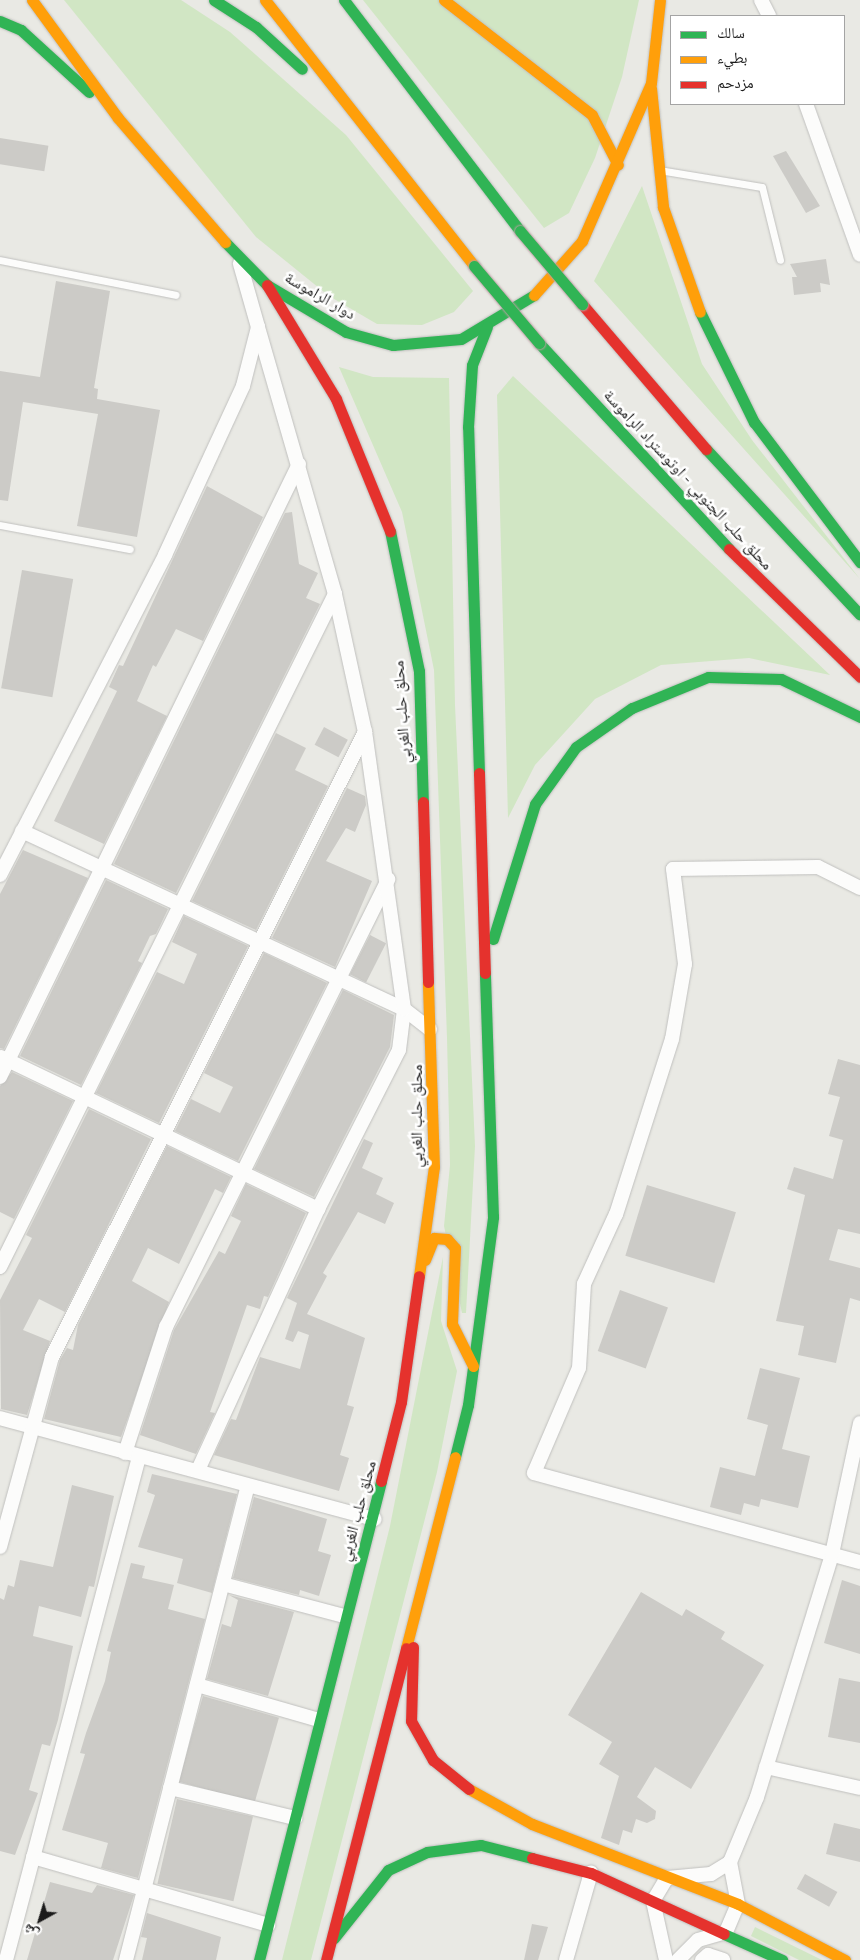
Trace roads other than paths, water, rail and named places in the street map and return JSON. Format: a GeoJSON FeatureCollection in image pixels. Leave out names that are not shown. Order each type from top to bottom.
{"type":"FeatureCollection","features":[{"type":"Feature","properties":{"kind":"main road","name":"دوار الراموسة"},"geometry":{"type":"LineString","coordinates":[[32,0],[118,118],[239,258],[268,285],[346,332],[393,345],[461,340],[487,327],[535,294],[582,241],[618,165],[651,83],[660,0]]}},
{"type":"Feature","properties":{"kind":"main road"},"geometry":{"type":"LineString","coordinates":[[214,0],[256,27],[352,115]]}},
{"type":"Feature","properties":{"kind":"main road"},"geometry":{"type":"LineString","coordinates":[[265,0],[352,115]]}},
{"type":"Feature","properties":{"kind":"main road","name":"محلق حلب الجنوبي - اوتوستراد الراموسة"},"geometry":{"type":"LineString","coordinates":[[344,0],[520,231],[754,505],[860,615]]}},
{"type":"Feature","properties":{"kind":"main road"},"geometry":{"type":"LineString","coordinates":[[444,0],[592,115],[618,165]]}},
{"type":"Feature","properties":{"kind":"main road"},"geometry":{"type":"LineString","coordinates":[[0,21],[21,30],[118,118]]}},
{"type":"Feature","properties":{"kind":"main road"},"geometry":{"type":"LineString","coordinates":[[651,83],[663,207],[704,322],[754,422],[860,562]]}},
{"type":"Feature","properties":{"kind":"main road","name":"محلق حلب الجنوبي - اوتوستراد الراموسة"},"geometry":{"type":"LineString","coordinates":[[352,115],[474,266],[540,343],[712,533],[860,677]]}},
{"type":"Feature","properties":{"kind":"main road","name":"محلق حلب الغربي"},"geometry":{"type":"LineString","coordinates":[[260,1960],[344,1616],[375,1519],[401,1402],[425,1260],[434,1167],[432,1030],[419,671],[387,517],[336,399],[268,285]]}},
{"type":"Feature","properties":{"kind":"main road"},"geometry":{"type":"LineString","coordinates":[[326,1960],[468,1405],[493,1217],[487,959],[468,427],[472,365],[487,327]]}},
{"type":"Feature","properties":{"kind":"main road"},"geometry":{"type":"LineString","coordinates":[[487,959],[534,804],[576,747],[632,708],[708,677],[781,679],[860,716]]}},
{"type":"Feature","properties":{"kind":"main road"},"geometry":{"type":"LineString","coordinates":[[425,1260],[434,1238],[447,1239],[455,1248],[452,1324],[473,1366]]}},
{"type":"Feature","properties":{"kind":"main road"},"geometry":{"type":"LineString","coordinates":[[414,1621],[412,1721],[433,1760],[473,1792],[532,1824],[738,1904],[845,1960]]}},
{"type":"Feature","properties":{"kind":"main road"},"geometry":{"type":"LineString","coordinates":[[330,1943],[384,1873],[427,1852],[481,1845],[590,1873],[726,1932],[782,1960]]}},
{"type":"Feature","properties":{"kind":"street"},"geometry":{"type":"LineString","coordinates":[[762,0],[769,15]]}},
{"type":"Feature","properties":{"kind":"street"},"geometry":{"type":"LineString","coordinates":[[806,105],[860,255]]}},
{"type":"Feature","properties":{"kind":"street"},"geometry":{"type":"LineString","coordinates":[[198,1470],[318,1209],[399,1050],[404,1009],[388,879],[365,732],[335,594],[239,258]]}},
{"type":"Feature","properties":{"kind":"street"},"geometry":{"type":"LineString","coordinates":[[0,875],[165,554],[243,386],[258,327]]}},
{"type":"Feature","properties":{"kind":"street"},"geometry":{"type":"LineString","coordinates":[[0,1077],[4,1059],[103,867],[299,464]]}},
{"type":"Feature","properties":{"kind":"street"},"geometry":{"type":"LineString","coordinates":[[0,1267],[184,905],[335,594]]}},
{"type":"Feature","properties":{"kind":"street"},"geometry":{"type":"LineString","coordinates":[[0,1547],[30,1427],[52,1357],[257,942],[365,732]]}},
{"type":"Feature","properties":{"kind":"street"},"geometry":{"type":"LineString","coordinates":[[22,832],[103,867],[257,942],[404,1009],[432,1030]]}},
{"type":"Feature","properties":{"kind":"street"},"geometry":{"type":"LineString","coordinates":[[860,888],[818,867],[673,869],[685,964],[672,1039],[616,1214],[584,1284],[579,1368],[534,1473],[860,1562]]}},
{"type":"Feature","properties":{"kind":"street"},"geometry":{"type":"LineString","coordinates":[[125,1453],[166,1327],[388,879]]}},
{"type":"Feature","properties":{"kind":"street"},"geometry":{"type":"LineString","coordinates":[[4,1059],[163,1132],[318,1209]]}},
{"type":"Feature","properties":{"kind":"street"},"geometry":{"type":"LineString","coordinates":[[0,1418],[139,1457],[198,1470],[248,1486],[375,1519]]}},
{"type":"Feature","properties":{"kind":"street"},"geometry":{"type":"LineString","coordinates":[[678,1960],[698,1940],[726,1932],[738,1904],[730,1862],[766,1766],[832,1554],[860,1423]]}},
{"type":"Feature","properties":{"kind":"street"},"geometry":{"type":"LineString","coordinates":[[6,1960],[139,1457]]}},
{"type":"Feature","properties":{"kind":"street"},"geometry":{"type":"LineString","coordinates":[[126,1960],[248,1486]]}},
{"type":"Feature","properties":{"kind":"street"},"geometry":{"type":"LineString","coordinates":[[223,1584],[344,1616]]}},
{"type":"Feature","properties":{"kind":"street"},"geometry":{"type":"LineString","coordinates":[[197,1685],[319,1720]]}},
{"type":"Feature","properties":{"kind":"street"},"geometry":{"type":"LineString","coordinates":[[766,1766],[860,1788]]}},
{"type":"Feature","properties":{"kind":"street"},"geometry":{"type":"LineString","coordinates":[[170,1788],[295,1818]]}},
{"type":"Feature","properties":{"kind":"street"},"geometry":{"type":"LineString","coordinates":[[33,1857],[268,1925]]}},
{"type":"Feature","properties":{"kind":"street"},"geometry":{"type":"LineString","coordinates":[[666,1960],[653,1901],[667,1878],[711,1874],[730,1862]]}},
{"type":"Feature","properties":{"kind":"street"},"geometry":{"type":"LineString","coordinates":[[566,1960],[590,1873]]}},
{"type":"Feature","properties":{"kind":"street"},"geometry":{"type":"LineString","coordinates":[[702,1960],[708,1955],[723,1960]]}},
{"type":"Feature","properties":{"kind":"lane"},"geometry":{"type":"LineString","coordinates":[[659,171],[762,187],[780,260]]}},
{"type":"Feature","properties":{"kind":"lane"},"geometry":{"type":"LineString","coordinates":[[0,260],[176,295]]}},
{"type":"Feature","properties":{"kind":"lane"},"geometry":{"type":"LineString","coordinates":[[0,525],[130,549]]}}]}
